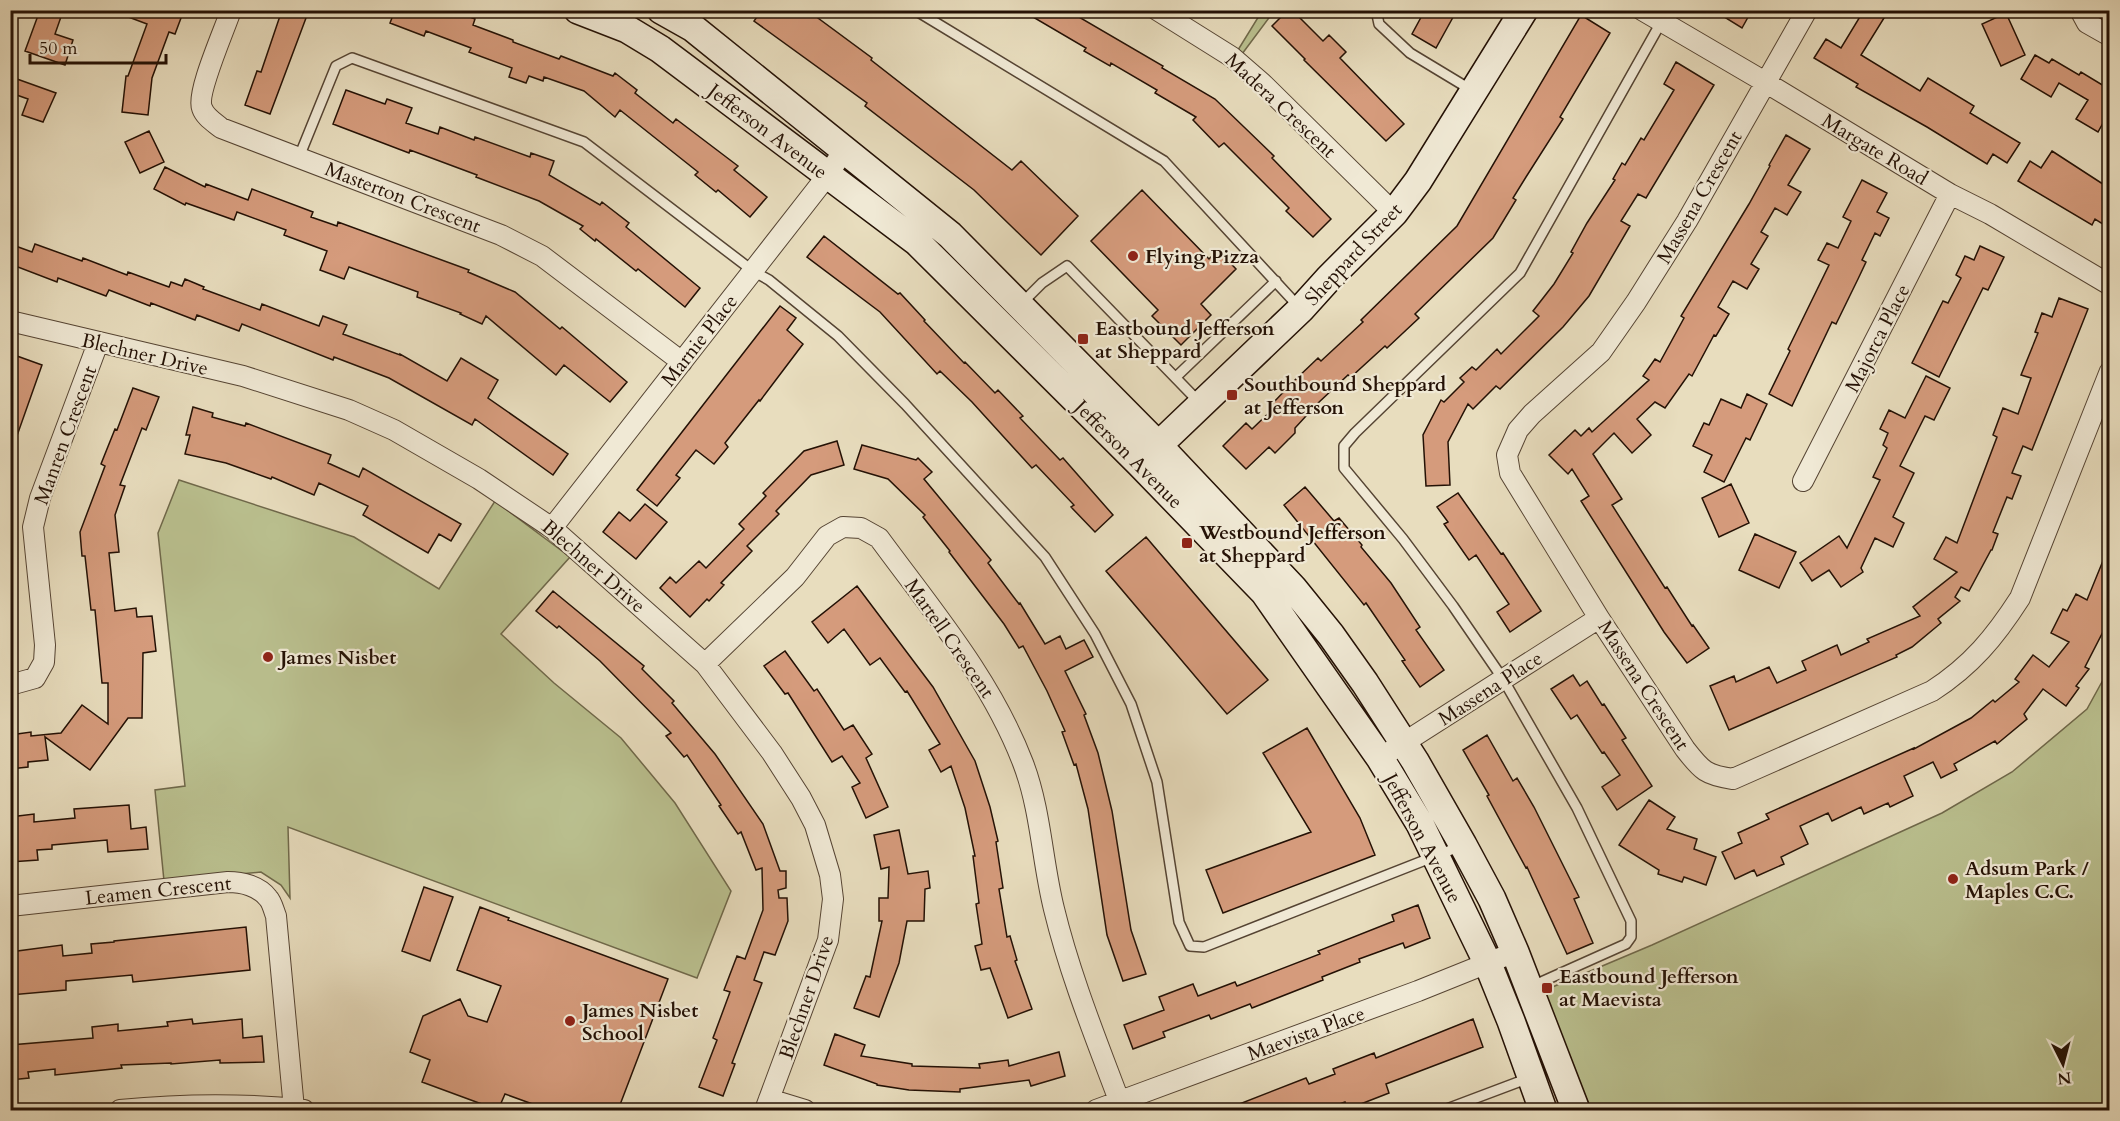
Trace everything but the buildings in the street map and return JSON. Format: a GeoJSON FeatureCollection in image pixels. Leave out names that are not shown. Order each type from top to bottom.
{"type":"FeatureCollection","features":[{"type":"Feature","properties":{"kind":"street","name":"Masterton Crescent"},"geometry":{"type":"LineString","coordinates":[[231,10],[201,91],[201,107],[208,118],[221,128],[501,235],[542,256],[682,362]]}},
{"type":"Feature","properties":{"kind":"street","name":"Jefferson Avenue"},"geometry":{"type":"LineString","coordinates":[[578,10],[627,29],[660,49],[917,242],[1293,588],[1331,635],[1403,743],[1463,845],[1492,899],[1515,952],[1576,1110]]}},
{"type":"Feature","properties":{"kind":"street","name":"Jefferson Avenue"},"geometry":{"type":"LineString","coordinates":[[660,10],[693,28],[950,235],[1020,305],[1264,592],[1380,758],[1420,824],[1488,964],[1544,1110]]}},
{"type":"Feature","properties":{"kind":"street","name":"Madera Crescent"},"geometry":{"type":"LineString","coordinates":[[1157,10],[1232,57],[1262,83],[1394,213]]}},
{"type":"Feature","properties":{"kind":"street","name":"Sheppard Street"},"geometry":{"type":"LineString","coordinates":[[1149,454],[1301,309],[1394,213],[1418,182],[1524,10]]}},
{"type":"Feature","properties":{"kind":"street","name":"Margate Road"},"geometry":{"type":"LineString","coordinates":[[1642,10],[1665,16],[1765,82],[1950,194],[1990,214],[2109,285]]}},
{"type":"Feature","properties":{"kind":"street","name":"Massena Crescent"},"geometry":{"type":"LineString","coordinates":[[1807,10],[1686,221],[1636,302],[1601,352],[1532,414],[1518,430],[1507,455],[1509,473],[1599,618],[1685,750],[1701,770],[1717,777],[1733,779],[1932,691],[1978,656],[1999,630],[2019,598],[2109,371]]}},
{"type":"Feature","properties":{"kind":"street"},"geometry":{"type":"LineString","coordinates":[[2080,10],[2087,23],[2109,36]]}},
{"type":"Feature","properties":{"kind":"street","name":"Marnie Place"},"geometry":{"type":"LineString","coordinates":[[552,528],[827,176],[844,150]]}},
{"type":"Feature","properties":{"kind":"street","name":"Majorca Place"},"geometry":{"type":"LineString","coordinates":[[1803,481],[1950,194]]}},
{"type":"Feature","properties":{"kind":"street","name":"Blechner Drive"},"geometry":{"type":"LineString","coordinates":[[10,321],[243,376],[349,410],[394,430],[479,478],[552,528],[705,664],[772,753],[801,798],[815,825],[830,875],[833,899],[828,940],[767,1105]]}},
{"type":"Feature","properties":{"kind":"street","name":"Manren Crescent"},"geometry":{"type":"LineString","coordinates":[[10,685],[35,678],[44,662],[45,645],[33,527],[40,498],[98,343]]}},
{"type":"Feature","properties":{"kind":"street","name":"Martell Crescent"},"geometry":{"type":"LineString","coordinates":[[705,664],[795,577],[827,536],[843,527],[861,528],[879,538],[977,673],[994,700],[1023,762],[1032,790],[1060,937],[1120,1103]]}},
{"type":"Feature","properties":{"kind":"street","name":"Massena Place"},"geometry":{"type":"LineString","coordinates":[[1380,758],[1599,618]]}},
{"type":"Feature","properties":{"kind":"street","name":"Leamen Crescent"},"geometry":{"type":"LineString","coordinates":[[10,906],[228,882],[244,882],[257,890],[268,898],[276,916],[300,1110]]}},
{"type":"Feature","properties":{"kind":"street","name":"Maevista Place"},"geometry":{"type":"LineString","coordinates":[[1096,1110],[1120,1103],[1515,952]]}},
{"type":"Feature","properties":{"kind":"street"},"geometry":{"type":"LineString","coordinates":[[120,1110],[246,1105],[300,1110]]}},
{"type":"Feature","properties":{"kind":"street"},"geometry":{"type":"LineString","coordinates":[[767,1105],[805,1110]]}},
{"type":"Feature","properties":{"kind":"lane"},"geometry":{"type":"LineString","coordinates":[[915,10],[1164,161],[1301,309]]}},
{"type":"Feature","properties":{"kind":"lane"},"geometry":{"type":"LineString","coordinates":[[1376,10],[1379,24],[1410,53],[1474,92]]}},
{"type":"Feature","properties":{"kind":"lane"},"geometry":{"type":"LineString","coordinates":[[1529,987],[1626,944],[1631,937],[1631,921],[1577,808],[1503,679],[1403,539],[1344,468],[1344,446],[1520,273],[1665,16]]}},
{"type":"Feature","properties":{"kind":"lane"},"geometry":{"type":"LineString","coordinates":[[299,157],[336,66],[352,58],[584,142],[753,271],[769,280],[838,336],[913,412],[1046,557],[1095,634],[1131,704],[1157,782],[1179,922],[1190,946],[1204,947],[1463,845]]}},
{"type":"Feature","properties":{"kind":"lane"},"geometry":{"type":"LineString","coordinates":[[1020,305],[1042,283],[1067,266],[1201,404]]}},
{"type":"Feature","properties":{"kind":"lane"},"geometry":{"type":"LineString","coordinates":[[1176,377],[1276,281]]}},
{"type":"Feature","properties":{"kind":"lane"},"geometry":{"type":"LineString","coordinates":[[1444,1110],[1532,1077]]}},
{"type":"Feature","properties":{"kind":"green space"},"geometry":{"type":"Polygon","coordinates":[[[1262,11],[1274,11],[1242,54],[1238,50],[1262,11]]]}},
{"type":"Feature","properties":{"kind":"green space"},"geometry":{"type":"Polygon","coordinates":[[[179,480],[354,537],[439,589],[495,501],[570,557],[501,634],[554,683],[621,738],[675,803],[731,891],[697,978],[288,827],[290,898],[281,885],[261,872],[164,881],[155,790],[185,786],[158,533],[179,480]]]}},
{"type":"Feature","properties":{"kind":"green space","name":"Adsum Park / Maples C.C."},"geometry":{"type":"Polygon","coordinates":[[[2109,669],[2109,1110],[1591,1110],[1543,991],[1652,945],[1942,813],[2012,772],[2087,709],[2109,669]]]}},
{"type":"Feature","properties":{"kind":"place","name":"Flying Pizza"},"geometry":{"type":"Point","coordinates":[1133,256]}},
{"type":"Feature","properties":{"kind":"place","name":"Eastbound Jefferson at Sheppard"},"geometry":{"type":"Point","coordinates":[1083,339]}},
{"type":"Feature","properties":{"kind":"place","name":"Southbound Sheppard at Jefferson"},"geometry":{"type":"Point","coordinates":[1232,395]}},
{"type":"Feature","properties":{"kind":"place","name":"Westbound Jefferson at Sheppard"},"geometry":{"type":"Point","coordinates":[1187,543]}},
{"type":"Feature","properties":{"kind":"place","name":"James Nisbet"},"geometry":{"type":"Point","coordinates":[268,657]}},
{"type":"Feature","properties":{"kind":"place","name":"Adsum Park / Maples C.C."},"geometry":{"type":"Point","coordinates":[1953,879]}},
{"type":"Feature","properties":{"kind":"place","name":"Eastbound Jefferson at Maevista"},"geometry":{"type":"Point","coordinates":[1547,988]}},
{"type":"Feature","properties":{"kind":"place","name":"James Nisbet School"},"geometry":{"type":"Point","coordinates":[570,1021]}}]}
